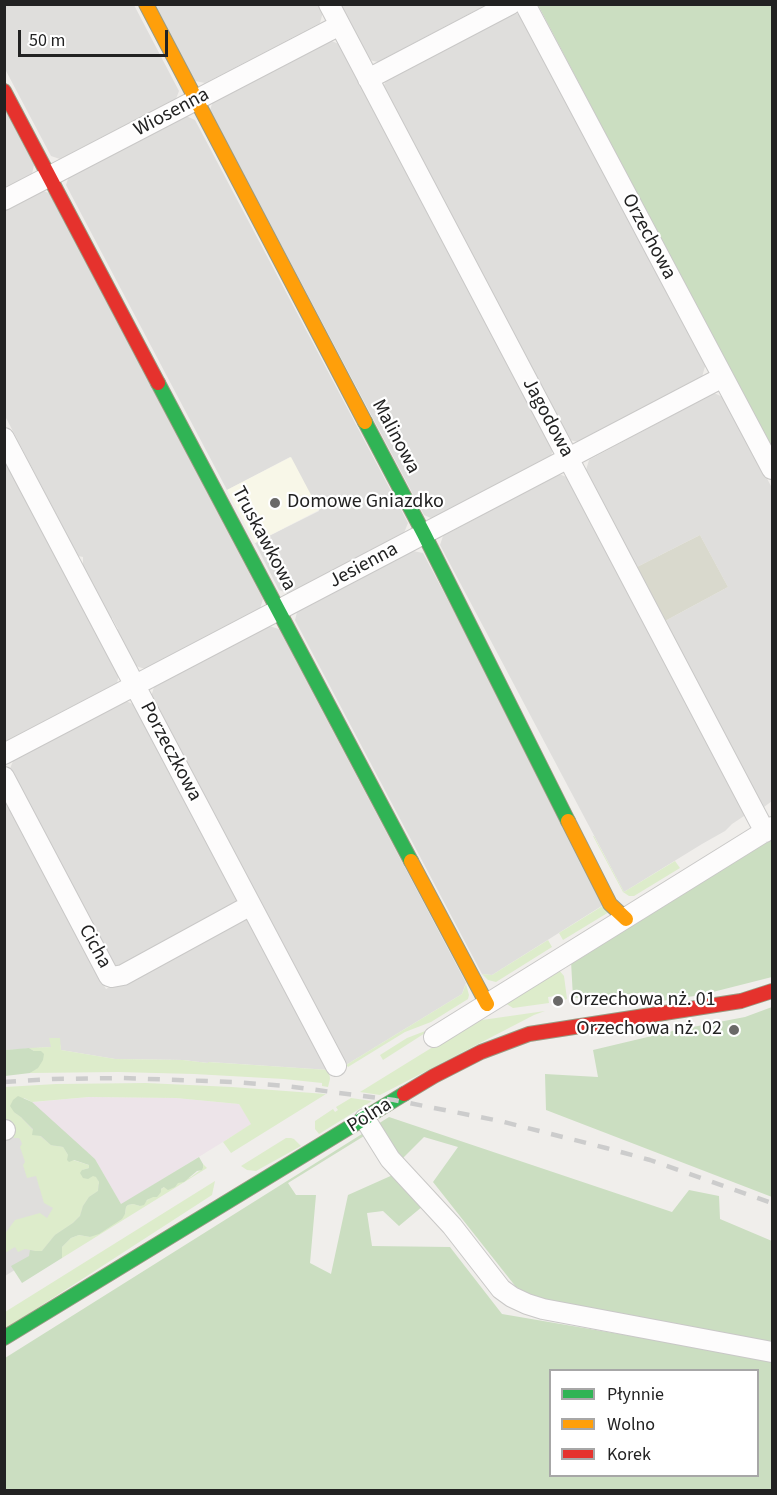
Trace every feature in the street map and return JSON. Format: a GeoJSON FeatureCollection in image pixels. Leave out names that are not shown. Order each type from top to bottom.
{"type":"FeatureCollection","features":[{"type":"Feature","properties":{"kind":"street","name":"Malinowa"},"geometry":{"type":"LineString","coordinates":[[146,4],[424,534],[610,904],[626,919]]}},
{"type":"Feature","properties":{"kind":"street","name":"Jagodowa"},"geometry":{"type":"LineString","coordinates":[[329,4],[568,459],[769,829]]}},
{"type":"Feature","properties":{"kind":"street"},"geometry":{"type":"LineString","coordinates":[[368,79],[511,4]]}},
{"type":"Feature","properties":{"kind":"street","name":"Orzechowa"},"geometry":{"type":"LineString","coordinates":[[525,4],[772,469]]}},
{"type":"Feature","properties":{"kind":"street","name":"Wiosenna"},"geometry":{"type":"LineString","coordinates":[[4,200],[340,25]]}},
{"type":"Feature","properties":{"kind":"street","name":"Truskawkowa"},"geometry":{"type":"LineString","coordinates":[[4,91],[487,1004]]}},
{"type":"Feature","properties":{"kind":"street","name":"Jesienna"},"geometry":{"type":"LineString","coordinates":[[4,754],[723,377]]}},
{"type":"Feature","properties":{"kind":"street","name":"Porzeczkowa"},"geometry":{"type":"LineString","coordinates":[[4,438],[336,1066]]}},
{"type":"Feature","properties":{"kind":"street","name":"Cicha"},"geometry":{"type":"LineString","coordinates":[[4,777],[109,976],[123,975],[251,905]]}},
{"type":"Feature","properties":{"kind":"street"},"geometry":{"type":"LineString","coordinates":[[434,1037],[769,829]]}},
{"type":"Feature","properties":{"kind":"street","name":"Polna"},"geometry":{"type":"LineString","coordinates":[[4,1338],[459,1062],[481,1052],[529,1034],[741,1001],[772,991]]}},
{"type":"Feature","properties":{"kind":"street"},"geometry":{"type":"LineString","coordinates":[[364,1119],[390,1159],[452,1226],[501,1289],[512,1297],[543,1309],[772,1352]]}},
{"type":"Feature","properties":{"kind":"shaded area"},"geometry":{"type":"Polygon","coordinates":[[[319,4],[323,12],[320,23],[205,83],[195,81],[155,5],[319,4]]]}},
{"type":"Feature","properties":{"kind":"shaded area"},"geometry":{"type":"Polygon","coordinates":[[[4,5],[134,5],[179,91],[176,99],[60,159],[51,156],[5,69],[4,5]]]}},
{"type":"Feature","properties":{"kind":"shaded area"},"geometry":{"type":"Polygon","coordinates":[[[339,5],[486,5],[378,62],[369,60],[339,5]]]}},
{"type":"Feature","properties":{"kind":"shaded area"},"geometry":{"type":"Polygon","coordinates":[[[511,12],[521,15],[706,363],[702,377],[578,442],[570,440],[383,87],[388,77],[511,12]]]}},
{"type":"Feature","properties":{"kind":"shaded area"},"geometry":{"type":"Polygon","coordinates":[[[329,40],[339,44],[553,449],[551,456],[433,519],[424,515],[210,110],[213,101],[329,40]]]}},
{"type":"Feature","properties":{"kind":"shaded area"},"geometry":{"type":"Polygon","coordinates":[[[4,108],[34,165],[32,174],[5,189],[4,108]]]}},
{"type":"Feature","properties":{"kind":"shaded area"},"geometry":{"type":"Polygon","coordinates":[[[186,116],[195,120],[408,523],[404,533],[289,594],[279,590],[255,543],[319,511],[290,457],[227,490],[66,185],[69,176],[186,116]]]}},
{"type":"Feature","properties":{"kind":"shaded area"},"geometry":{"type":"Polygon","coordinates":[[[40,190],[49,193],[263,599],[260,609],[145,669],[136,666],[83,566],[83,557],[78,556],[5,416],[5,209],[40,190]]]}},
{"type":"Feature","properties":{"kind":"shaded area"},"geometry":{"type":"Polygon","coordinates":[[[714,393],[725,398],[772,488],[772,801],[764,807],[665,621],[728,587],[700,535],[637,567],[586,470],[589,460],[714,393]]]}},
{"type":"Feature","properties":{"kind":"shaded area"},"geometry":{"type":"Polygon","coordinates":[[[4,457],[119,674],[117,683],[5,742],[4,457]]]}},
{"type":"Feature","properties":{"kind":"shaded area","name":"Domowe Gniazdko"},"geometry":{"type":"Polygon","coordinates":[[[291,457],[319,510],[255,543],[227,490],[291,457]]]}},
{"type":"Feature","properties":{"kind":"shaded area"},"geometry":{"type":"Polygon","coordinates":[[[559,474],[569,478],[747,814],[725,831],[624,892],[440,545],[443,536],[559,474]]]}},
{"type":"Feature","properties":{"kind":"shaded area"},"geometry":{"type":"Polygon","coordinates":[[[700,535],[728,587],[665,621],[637,567],[700,535]]]}},
{"type":"Feature","properties":{"kind":"shaded area"},"geometry":{"type":"Polygon","coordinates":[[[413,551],[423,553],[608,902],[492,975],[482,974],[295,620],[297,612],[413,551]]]}},
{"type":"Feature","properties":{"kind":"shaded area"},"geometry":{"type":"Polygon","coordinates":[[[269,626],[279,629],[466,983],[462,994],[346,1065],[151,697],[154,687],[269,626]]]}},
{"type":"Feature","properties":{"kind":"shaded area"},"geometry":{"type":"Polygon","coordinates":[[[126,701],[135,705],[239,901],[116,969],[9,771],[13,761],[126,701]]]}},
{"type":"Feature","properties":{"kind":"shaded area"},"geometry":{"type":"Polygon","coordinates":[[[4,800],[106,989],[246,914],[329,1070],[183,1060],[115,1059],[61,1050],[59,1038],[52,1047],[5,1050],[4,800]]]}},
{"type":"Feature","properties":{"kind":"shaded area"},"geometry":{"type":"Polygon","coordinates":[[[4,1096],[121,1205],[5,1276],[4,1096]]]}},
{"type":"Feature","properties":{"kind":"shaded area"},"geometry":{"type":"Polygon","coordinates":[[[89,1097],[176,1098],[239,1104],[252,1124],[121,1205],[95,1159],[23,1103],[89,1097]]]}},
{"type":"Feature","properties":{"kind":"green space"},"geometry":{"type":"Polygon","coordinates":[[[538,5],[772,5],[772,451],[538,5]]]}},
{"type":"Feature","properties":{"kind":"green space"},"geometry":{"type":"Polygon","coordinates":[[[593,836],[624,892],[675,861],[680,868],[634,896],[629,896],[623,892],[593,836]]]}},
{"type":"Feature","properties":{"kind":"green space"},"geometry":{"type":"Polygon","coordinates":[[[772,837],[772,977],[701,995],[661,1001],[659,995],[654,992],[573,998],[571,961],[772,837]]]}},
{"type":"Feature","properties":{"kind":"green space"},"geometry":{"type":"Polygon","coordinates":[[[609,902],[609,912],[563,940],[559,933],[609,902]]]}},
{"type":"Feature","properties":{"kind":"green space"},"geometry":{"type":"Polygon","coordinates":[[[548,940],[552,947],[496,982],[488,980],[482,974],[492,975],[548,940]]]}},
{"type":"Feature","properties":{"kind":"green space"},"geometry":{"type":"Polygon","coordinates":[[[558,969],[564,976],[567,999],[564,1000],[562,995],[548,997],[549,1003],[513,1008],[505,1003],[558,969]]]}},
{"type":"Feature","properties":{"kind":"green space"},"geometry":{"type":"Polygon","coordinates":[[[466,984],[468,999],[431,1022],[405,1032],[348,1067],[346,1065],[462,994],[466,984]]]}},
{"type":"Feature","properties":{"kind":"green space"},"geometry":{"type":"Polygon","coordinates":[[[772,1007],[772,1197],[546,1110],[545,1074],[598,1077],[593,1050],[745,1017],[772,1007]]]}},
{"type":"Feature","properties":{"kind":"green space"},"geometry":{"type":"Polygon","coordinates":[[[545,1011],[380,1095],[360,1092],[475,1021],[545,1011]]]}},
{"type":"Feature","properties":{"kind":"green space"},"geometry":{"type":"Polygon","coordinates":[[[433,1028],[383,1060],[380,1055],[407,1038],[433,1028]]]}},
{"type":"Feature","properties":{"kind":"green space"},"geometry":{"type":"Polygon","coordinates":[[[49,1038],[60,1038],[61,1050],[115,1059],[183,1060],[329,1070],[330,1079],[328,1087],[322,1086],[322,1083],[284,1079],[194,1074],[30,1073],[38,1067],[34,1051],[29,1048],[51,1047],[49,1038]]]}},
{"type":"Feature","properties":{"kind":"green space"},"geometry":{"type":"Polygon","coordinates":[[[29,1048],[44,1054],[38,1068],[30,1073],[5,1076],[5,1050],[29,1048]]]}},
{"type":"Feature","properties":{"kind":"green space"},"geometry":{"type":"Polygon","coordinates":[[[146,1083],[326,1094],[231,1153],[223,1142],[251,1124],[239,1104],[176,1098],[89,1097],[32,1102],[24,1098],[14,1112],[51,1145],[63,1147],[73,1160],[89,1165],[89,1168],[82,1170],[97,1177],[98,1191],[89,1197],[80,1216],[55,1235],[42,1251],[25,1249],[18,1252],[15,1247],[5,1253],[4,1235],[15,1220],[40,1213],[47,1218],[53,1208],[44,1203],[36,1176],[27,1178],[20,1147],[21,1141],[19,1138],[14,1138],[9,1122],[5,1123],[5,1087],[146,1083]]]}},
{"type":"Feature","properties":{"kind":"green space"},"geometry":{"type":"Polygon","coordinates":[[[18,1096],[32,1102],[95,1159],[121,1204],[199,1157],[203,1168],[175,1187],[168,1190],[164,1187],[157,1197],[147,1200],[144,1205],[128,1205],[122,1219],[99,1234],[90,1237],[79,1235],[71,1238],[62,1247],[62,1258],[22,1283],[11,1266],[29,1256],[30,1250],[42,1251],[55,1235],[73,1223],[80,1216],[89,1197],[98,1191],[99,1182],[93,1176],[88,1179],[83,1178],[80,1173],[89,1168],[89,1165],[74,1160],[69,1162],[63,1147],[51,1145],[41,1136],[32,1135],[33,1129],[10,1106],[18,1096]]]}},
{"type":"Feature","properties":{"kind":"green space"},"geometry":{"type":"Polygon","coordinates":[[[351,1098],[372,1101],[319,1134],[315,1129],[315,1121],[333,1109],[335,1112],[338,1110],[336,1107],[351,1098]]]}},
{"type":"Feature","properties":{"kind":"green space"},"geometry":{"type":"Polygon","coordinates":[[[389,1117],[672,1212],[689,1190],[719,1196],[720,1219],[772,1241],[772,1342],[541,1301],[516,1287],[433,1182],[458,1147],[424,1137],[403,1158],[377,1128],[288,1183],[296,1195],[316,1195],[310,1263],[331,1274],[348,1195],[395,1174],[423,1206],[399,1226],[383,1211],[367,1213],[372,1246],[450,1247],[502,1314],[772,1360],[772,1490],[5,1490],[5,1358],[389,1117]]]}},
{"type":"Feature","properties":{"kind":"green space"},"geometry":{"type":"Polygon","coordinates":[[[286,1138],[294,1139],[301,1146],[256,1171],[247,1170],[241,1166],[286,1138]]]}},
{"type":"Feature","properties":{"kind":"green space"},"geometry":{"type":"Polygon","coordinates":[[[203,1164],[207,1168],[62,1258],[62,1247],[71,1238],[79,1235],[90,1237],[125,1214],[128,1205],[140,1206],[164,1187],[191,1177],[203,1168],[203,1164]]]}},
{"type":"Feature","properties":{"kind":"green space"},"geometry":{"type":"Polygon","coordinates":[[[215,1181],[212,1195],[5,1329],[5,1312],[215,1181]]]}},
{"type":"Feature","properties":{"kind":"railway"},"geometry":{"type":"LineString","coordinates":[[4,1082],[123,1078],[234,1082],[286,1086],[394,1100],[500,1121],[606,1148],[650,1160],[772,1203]]}},
{"type":"Feature","properties":{"kind":"traffic: fast"},"geometry":{"type":"LineString","coordinates":[[158,383],[411,861]]}},
{"type":"Feature","properties":{"kind":"traffic: fast"},"geometry":{"type":"LineString","coordinates":[[365,422],[568,821]]}},
{"type":"Feature","properties":{"kind":"traffic: fast"},"geometry":{"type":"LineString","coordinates":[[4,1338],[404,1094]]}},
{"type":"Feature","properties":{"kind":"traffic: slow"},"geometry":{"type":"LineString","coordinates":[[146,4],[365,422]]}},
{"type":"Feature","properties":{"kind":"traffic: slow"},"geometry":{"type":"LineString","coordinates":[[568,821],[610,904],[626,919]]}},
{"type":"Feature","properties":{"kind":"traffic: slow"},"geometry":{"type":"LineString","coordinates":[[411,861],[487,1004]]}},
{"type":"Feature","properties":{"kind":"traffic: jam"},"geometry":{"type":"LineString","coordinates":[[4,91],[158,383]]}},
{"type":"Feature","properties":{"kind":"traffic: jam"},"geometry":{"type":"LineString","coordinates":[[404,1094],[481,1052],[529,1034],[741,1001],[772,991]]}},
{"type":"Feature","properties":{"kind":"place","name":"Domowe Gniazdko"},"geometry":{"type":"Point","coordinates":[275,503]}},
{"type":"Feature","properties":{"kind":"place","name":"Orzechowa nż. 01"},"geometry":{"type":"Point","coordinates":[558,1001]}},
{"type":"Feature","properties":{"kind":"place","name":"Orzechowa nż. 02"},"geometry":{"type":"Point","coordinates":[734,1030]}}]}
